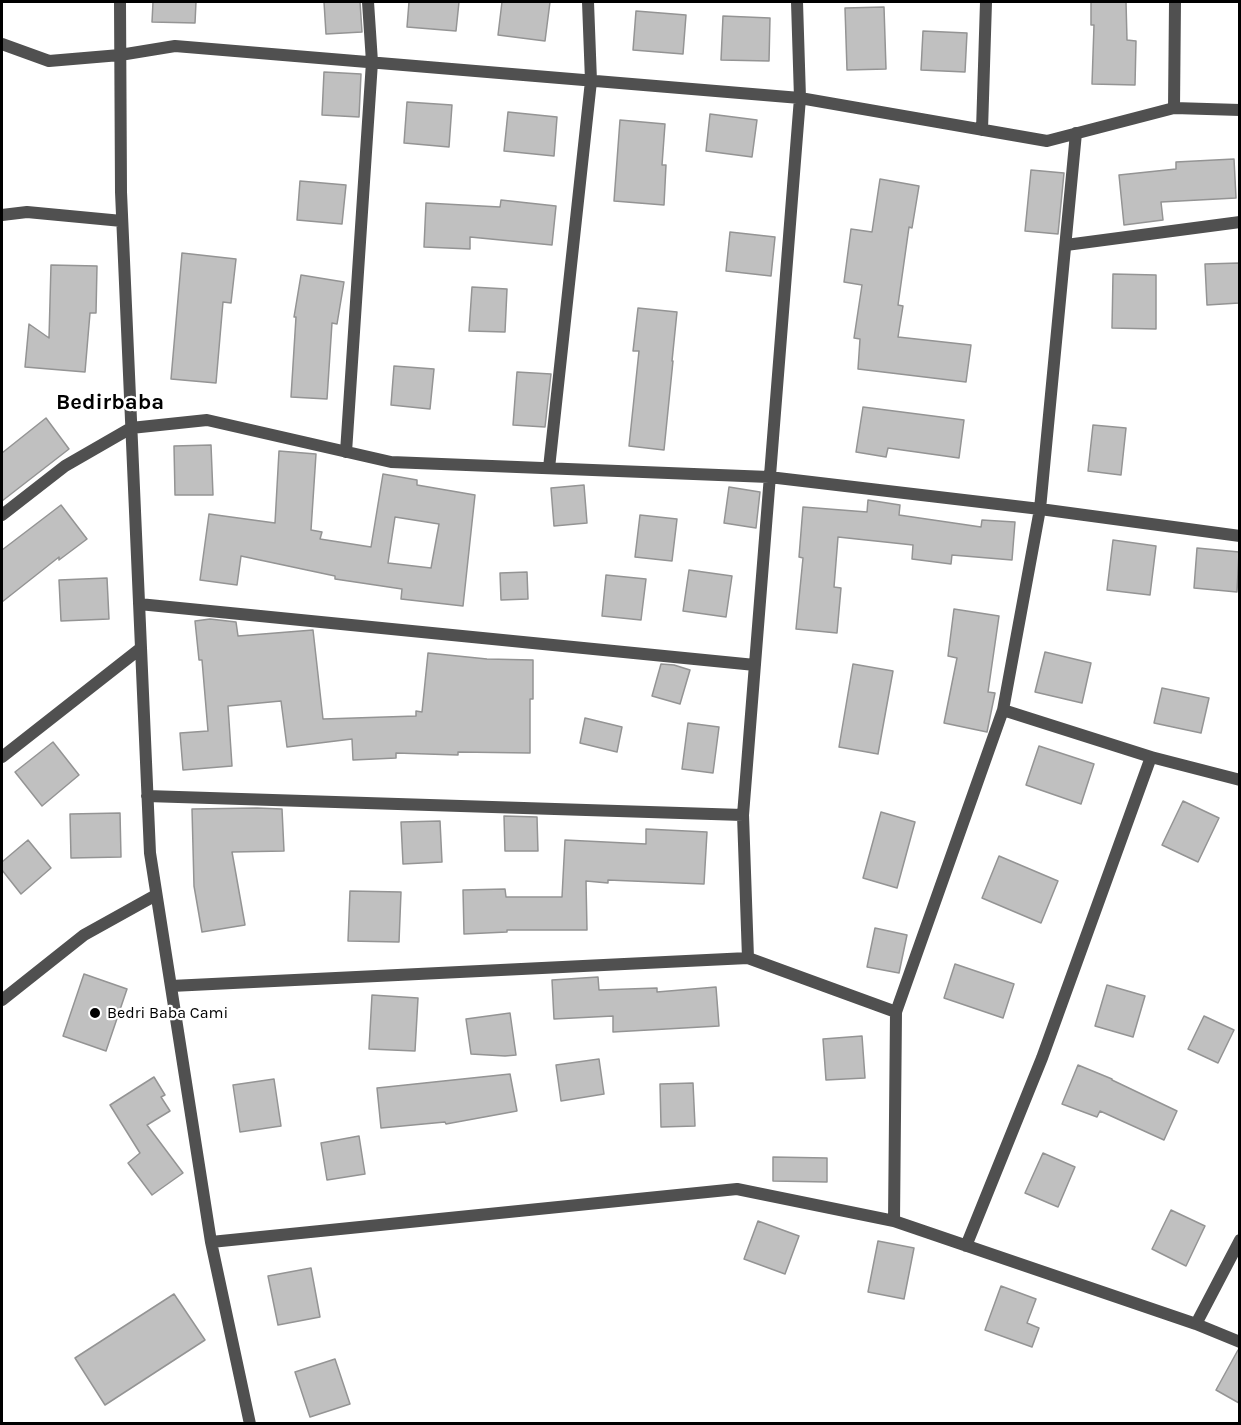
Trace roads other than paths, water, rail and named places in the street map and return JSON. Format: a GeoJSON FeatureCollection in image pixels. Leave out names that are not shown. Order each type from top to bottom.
{"type":"FeatureCollection","features":[{"type":"Feature","properties":{"kind":"street"},"geometry":{"type":"LineString","coordinates":[[120,2],[122,221],[150,853],[212,1242],[250,1424]]}},
{"type":"Feature","properties":{"kind":"street"},"geometry":{"type":"LineString","coordinates":[[346,452],[372,62],[368,2]]}},
{"type":"Feature","properties":{"kind":"street"},"geometry":{"type":"LineString","coordinates":[[549,468],[591,81],[588,2]]}},
{"type":"Feature","properties":{"kind":"street"},"geometry":{"type":"LineString","coordinates":[[748,958],[743,815],[800,98],[797,2]]}},
{"type":"Feature","properties":{"kind":"street"},"geometry":{"type":"LineString","coordinates":[[982,130],[986,2]]}},
{"type":"Feature","properties":{"kind":"street"},"geometry":{"type":"LineString","coordinates":[[1174,108],[1175,2]]}},
{"type":"Feature","properties":{"kind":"street"},"geometry":{"type":"LineString","coordinates":[[2,44],[49,61],[120,55],[175,46],[800,98],[1047,141],[1174,108],[1239,110]]}},
{"type":"Feature","properties":{"kind":"street"},"geometry":{"type":"LineString","coordinates":[[894,1221],[897,1012],[1003,710],[1040,508],[1076,134]]}},
{"type":"Feature","properties":{"kind":"street"},"geometry":{"type":"LineString","coordinates":[[2,215],[27,212],[122,221]]}},
{"type":"Feature","properties":{"kind":"street"},"geometry":{"type":"LineString","coordinates":[[1066,245],[1239,222]]}},
{"type":"Feature","properties":{"kind":"street"},"geometry":{"type":"LineString","coordinates":[[2,515],[65,466],[131,428],[207,420],[391,462],[769,477],[1040,508],[1239,536]]}},
{"type":"Feature","properties":{"kind":"street"},"geometry":{"type":"LineString","coordinates":[[139,604],[755,665]]}},
{"type":"Feature","properties":{"kind":"street"},"geometry":{"type":"LineString","coordinates":[[2,758],[141,648]]}},
{"type":"Feature","properties":{"kind":"street"},"geometry":{"type":"LineString","coordinates":[[1003,710],[1151,757],[1239,780]]}},
{"type":"Feature","properties":{"kind":"street"},"geometry":{"type":"LineString","coordinates":[[966,1246],[1042,1058],[1151,757]]}},
{"type":"Feature","properties":{"kind":"street"},"geometry":{"type":"LineString","coordinates":[[147,796],[743,815]]}},
{"type":"Feature","properties":{"kind":"street"},"geometry":{"type":"LineString","coordinates":[[2,1000],[84,934],[156,895]]}},
{"type":"Feature","properties":{"kind":"street"},"geometry":{"type":"LineString","coordinates":[[171,986],[748,958],[897,1012]]}},
{"type":"Feature","properties":{"kind":"street"},"geometry":{"type":"LineString","coordinates":[[212,1242],[737,1189],[894,1221],[1196,1324],[1239,1342]]}},
{"type":"Feature","properties":{"kind":"street"},"geometry":{"type":"LineString","coordinates":[[1196,1324],[1239,1240]]}},
{"type":"Feature","properties":{"kind":"place","name":"Bedri Baba Cami"},"geometry":{"type":"Point","coordinates":[95,1013]}},
{"type":"Feature","properties":{"kind":"district","name":"Bedirbaba"},"geometry":{"type":"Point","coordinates":[110,403]}}]}
